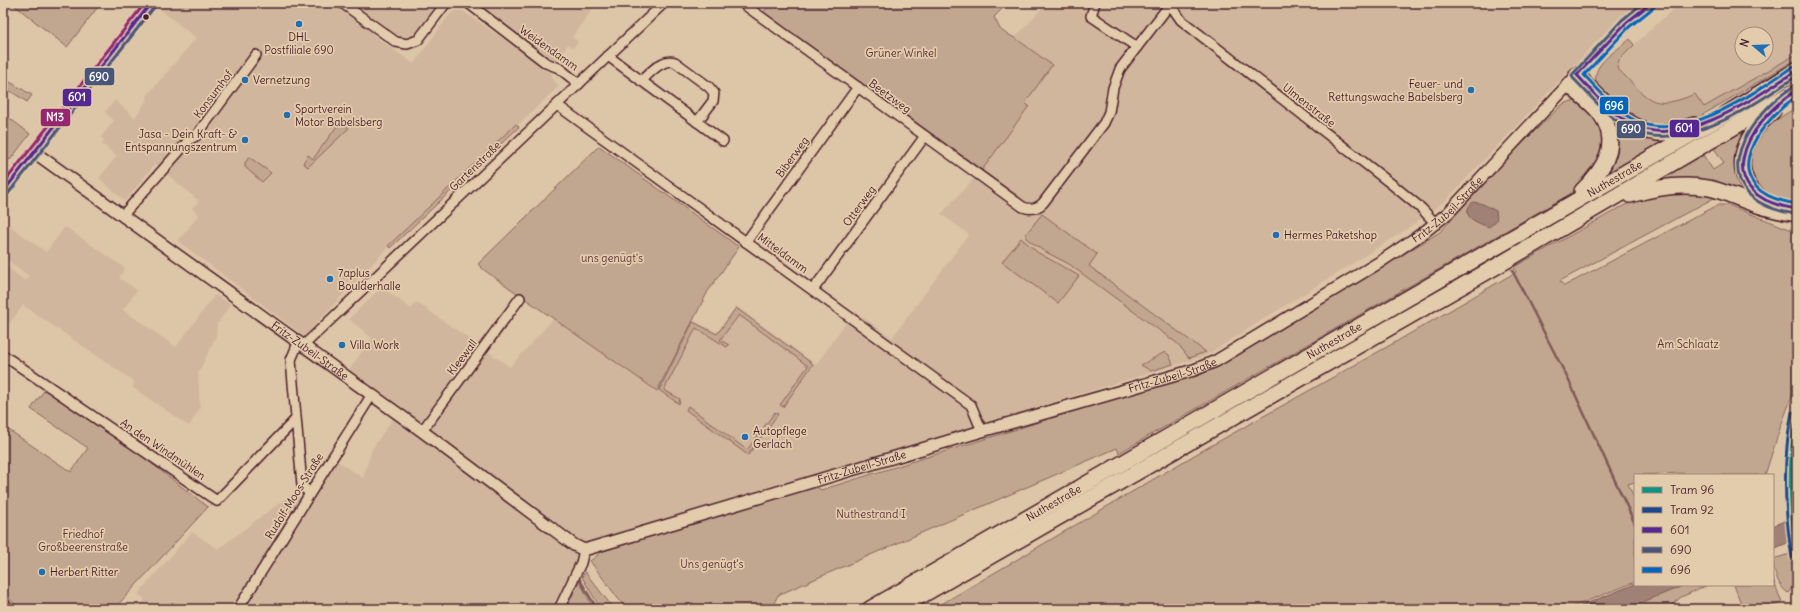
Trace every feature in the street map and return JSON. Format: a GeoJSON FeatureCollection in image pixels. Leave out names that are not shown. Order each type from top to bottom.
{"type":"FeatureCollection","features":[{"type":"Feature","properties":{"kind":"highway","name":"Nuthestraße"},"geometry":{"type":"LineString","coordinates":[[870,609],[1723,116],[1797,70]]}},
{"type":"Feature","properties":{"kind":"highway"},"geometry":{"type":"LineString","coordinates":[[1573,80],[1625,120],[1641,129],[1658,133],[1673,132],[1723,116]]}},
{"type":"Feature","properties":{"kind":"highway"},"geometry":{"type":"LineString","coordinates":[[1566,206],[1596,177],[1604,165],[1609,151],[1607,130],[1601,115],[1573,80]]}},
{"type":"Feature","properties":{"kind":"highway"},"geometry":{"type":"LineString","coordinates":[[1793,92],[1754,130],[1748,141],[1743,156],[1742,168],[1745,181],[1751,191],[1758,197],[1780,207],[1797,209]]}},
{"type":"Feature","properties":{"kind":"highway","name":"Nuthestraße"},"geometry":{"type":"LineString","coordinates":[[898,609],[1603,205],[1793,92]]}},
{"type":"Feature","properties":{"kind":"highway"},"geometry":{"type":"LineString","coordinates":[[1603,205],[1655,188],[1698,186],[1722,192],[1761,207],[1797,214]]}},
{"type":"Feature","properties":{"kind":"street"},"geometry":{"type":"LineString","coordinates":[[3,192],[151,3]]}},
{"type":"Feature","properties":{"kind":"street"},"geometry":{"type":"LineString","coordinates":[[342,3],[396,42],[408,44],[418,40],[446,3]]}},
{"type":"Feature","properties":{"kind":"street","name":"Weidendamm"},"geometry":{"type":"LineString","coordinates":[[468,3],[546,63],[559,68],[579,84]]}},
{"type":"Feature","properties":{"kind":"street","name":"Gartenstraße"},"geometry":{"type":"LineString","coordinates":[[300,345],[664,3]]}},
{"type":"Feature","properties":{"kind":"street","name":"Beetzweg"},"geometry":{"type":"LineString","coordinates":[[742,3],[1023,207],[1031,209],[1040,205],[1096,137],[1109,112],[1116,78],[1120,69],[1137,47]]}},
{"type":"Feature","properties":{"kind":"street"},"geometry":{"type":"LineString","coordinates":[[1095,3],[1091,16],[1137,47],[1170,3]]}},
{"type":"Feature","properties":{"kind":"street","name":"Ulmenstraße"},"geometry":{"type":"LineString","coordinates":[[1170,3],[1181,20],[1394,186],[1422,209],[1436,224]]}},
{"type":"Feature","properties":{"kind":"street","name":"Fritz-Zubeil-Straße"},"geometry":{"type":"LineString","coordinates":[[34,152],[371,396],[422,430],[574,545],[584,550],[982,431],[1180,374],[1216,361],[1380,262],[1436,224],[1626,23],[1650,3]]}},
{"type":"Feature","properties":{"kind":"street","name":"Konsumhof"},"geometry":{"type":"LineString","coordinates":[[122,216],[190,139],[196,136],[256,55]]}},
{"type":"Feature","properties":{"kind":"street"},"geometry":{"type":"LineString","coordinates":[[608,56],[722,141]]}},
{"type":"Feature","properties":{"kind":"street"},"geometry":{"type":"LineString","coordinates":[[641,81],[663,62],[671,60],[712,89],[714,94],[712,101],[697,122]]}},
{"type":"Feature","properties":{"kind":"street","name":"Biberweg"},"geometry":{"type":"LineString","coordinates":[[746,242],[858,87]]}},
{"type":"Feature","properties":{"kind":"street","name":"Mitteldamm"},"geometry":{"type":"LineString","coordinates":[[557,104],[971,405],[982,431]]}},
{"type":"Feature","properties":{"kind":"street","name":"Otterweg"},"geometry":{"type":"LineString","coordinates":[[813,290],[924,136]]}},
{"type":"Feature","properties":{"kind":"street"},"geometry":{"type":"LineString","coordinates":[[3,181],[17,174]]}},
{"type":"Feature","properties":{"kind":"street","name":"Kleewall"},"geometry":{"type":"LineString","coordinates":[[422,430],[520,298]]}},
{"type":"Feature","properties":{"kind":"street"},"geometry":{"type":"LineString","coordinates":[[300,345],[291,360],[295,420],[302,485],[309,493]]}},
{"type":"Feature","properties":{"kind":"street","name":"An den Windmühlen"},"geometry":{"type":"LineString","coordinates":[[3,355],[217,501],[295,420]]}},
{"type":"Feature","properties":{"kind":"street","name":"Rudolf-Moos-Straße"},"geometry":{"type":"LineString","coordinates":[[238,609],[309,493],[371,396]]}},
{"type":"Feature","properties":{"kind":"street"},"geometry":{"type":"LineString","coordinates":[[559,609],[581,563],[584,550]]}},
{"type":"Feature","properties":{"kind":"street"},"geometry":{"type":"LineString","coordinates":[[3,602],[9,609]]}},
{"type":"Feature","properties":{"kind":"shaded area"},"geometry":{"type":"Polygon","coordinates":[[[166,3],[441,3],[416,36],[402,38],[380,25],[373,35],[414,64],[449,15],[455,11],[463,11],[551,72],[553,80],[559,86],[509,133],[511,134],[389,246],[304,336],[178,241],[199,215],[192,208],[199,201],[155,164],[125,201],[99,178],[117,156],[102,144],[104,140],[101,137],[114,121],[105,112],[115,100],[135,118],[148,98],[146,97],[196,38],[161,10],[166,3]]]}},
{"type":"Feature","properties":{"kind":"shaded area"},"geometry":{"type":"Polygon","coordinates":[[[475,3],[597,3],[572,37],[578,42],[573,48],[568,44],[555,63],[475,3]]]}},
{"type":"Feature","properties":{"kind":"shaded area"},"geometry":{"type":"Polygon","coordinates":[[[1047,3],[1637,3],[1620,17],[1446,200],[1404,231],[1205,356],[588,544],[577,558],[554,609],[139,609],[145,599],[138,594],[192,532],[218,549],[289,496],[300,497],[328,455],[363,478],[372,449],[401,407],[349,370],[372,338],[349,319],[382,287],[411,309],[416,302],[510,367],[554,318],[657,391],[693,320],[717,333],[736,306],[816,365],[854,311],[892,338],[969,234],[941,214],[982,170],[1029,106],[1024,103],[1051,65],[1015,38],[1047,3]]]}},
{"type":"Feature","properties":{"kind":"shaded area"},"geometry":{"type":"Polygon","coordinates":[[[1683,3],[1797,3],[1797,54],[1704,108],[1695,94],[1677,102],[1661,103],[1653,101],[1639,93],[1636,86],[1618,69],[1617,63],[1625,53],[1669,13],[1683,3]]]}},
{"type":"Feature","properties":{"kind":"shaded area"},"geometry":{"type":"Polygon","coordinates":[[[1473,202],[1483,204],[1496,211],[1497,219],[1493,224],[1489,227],[1475,221],[1468,215],[1467,211],[1473,202]]]}},
{"type":"Feature","properties":{"kind":"shaded area"},"geometry":{"type":"Polygon","coordinates":[[[3,221],[46,252],[65,227],[125,268],[119,278],[137,290],[123,310],[176,347],[215,295],[231,304],[217,324],[216,336],[198,374],[200,408],[189,426],[132,387],[135,382],[23,305],[9,324],[3,319],[3,264],[25,281],[29,276],[3,257],[3,221]]]}},
{"type":"Feature","properties":{"kind":"shaded area"},"geometry":{"type":"Polygon","coordinates":[[[1797,397],[1797,500],[1787,501],[1785,458],[1790,424],[1797,397]]]}},
{"type":"Feature","properties":{"kind":"shaded area"},"geometry":{"type":"Polygon","coordinates":[[[1797,515],[1797,539],[1774,549],[1774,526],[1797,515]]]}},
{"type":"Feature","properties":{"kind":"shaded area"},"geometry":{"type":"Polygon","coordinates":[[[1634,584],[1634,586],[1683,586],[1626,609],[1573,609],[1634,584]]]}},
{"type":"Feature","properties":{"kind":"green space"},"geometry":{"type":"Polygon","coordinates":[[[101,3],[67,47],[13,4],[101,3]]]}},
{"type":"Feature","properties":{"kind":"green space","name":"Grüner Winkel"},"geometry":{"type":"Polygon","coordinates":[[[773,3],[1008,3],[994,17],[1000,29],[1052,65],[1025,103],[1029,106],[982,170],[971,165],[762,13],[773,3]]]}},
{"type":"Feature","properties":{"kind":"green space"},"geometry":{"type":"Polygon","coordinates":[[[1630,39],[1634,45],[1619,60],[1617,68],[1643,94],[1659,102],[1680,100],[1695,94],[1704,107],[1797,54],[1797,59],[1689,123],[1664,128],[1635,121],[1598,88],[1596,72],[1611,54],[1630,39]]]}},
{"type":"Feature","properties":{"kind":"green space"},"geometry":{"type":"Polygon","coordinates":[[[3,78],[32,95],[27,102],[3,86],[3,78]]]}},
{"type":"Feature","properties":{"kind":"green space"},"geometry":{"type":"Polygon","coordinates":[[[1572,101],[1581,103],[1600,121],[1605,149],[1587,181],[1575,191],[1119,453],[1117,448],[778,595],[771,609],[626,609],[590,561],[603,551],[815,486],[821,490],[1152,387],[1200,375],[1228,360],[1440,232],[1511,154],[1563,104],[1572,101]]]}},
{"type":"Feature","properties":{"kind":"green space"},"geometry":{"type":"Polygon","coordinates":[[[1797,107],[1797,202],[1767,195],[1759,189],[1751,175],[1750,159],[1754,143],[1764,130],[1797,107]]]}},
{"type":"Feature","properties":{"kind":"green space"},"geometry":{"type":"Polygon","coordinates":[[[1605,112],[1671,137],[1604,176],[1605,112]]]}},
{"type":"Feature","properties":{"kind":"green space"},"geometry":{"type":"Polygon","coordinates":[[[3,113],[30,134],[10,160],[3,154],[3,113]]]}},
{"type":"Feature","properties":{"kind":"green space"},"geometry":{"type":"Polygon","coordinates":[[[340,122],[349,128],[308,167],[303,163],[308,155],[313,159],[340,122]]]}},
{"type":"Feature","properties":{"kind":"green space"},"geometry":{"type":"Polygon","coordinates":[[[516,124],[519,127],[390,248],[388,246],[516,124]]]}},
{"type":"Feature","properties":{"kind":"green space"},"geometry":{"type":"Polygon","coordinates":[[[1752,126],[1744,191],[1655,182],[1703,155],[1713,170],[1724,163],[1714,148],[1752,126]]]}},
{"type":"Feature","properties":{"kind":"green space","name":"uns genügt's"},"geometry":{"type":"Polygon","coordinates":[[[599,146],[739,247],[708,291],[657,391],[484,270],[478,264],[599,146]]]}},
{"type":"Feature","properties":{"kind":"green space"},"geometry":{"type":"Polygon","coordinates":[[[249,157],[271,173],[262,182],[245,167],[245,163],[249,157]]]}},
{"type":"Feature","properties":{"kind":"green space","name":"Am Schlaatz"},"geometry":{"type":"Polygon","coordinates":[[[1681,192],[1708,194],[1713,197],[1711,193],[1725,199],[1714,198],[1560,281],[1564,286],[1718,205],[1728,205],[1797,232],[1797,383],[1780,428],[1765,474],[1634,474],[1634,482],[1628,484],[1634,498],[1634,582],[1567,609],[933,609],[1198,453],[1394,343],[1516,272],[1514,267],[1625,205],[1654,194],[1681,192]]]}},
{"type":"Feature","properties":{"kind":"green space"},"geometry":{"type":"Polygon","coordinates":[[[1042,214],[1097,254],[1089,266],[1206,352],[1189,358],[1178,344],[1069,264],[1042,250],[1026,238],[1026,234],[1042,214]]]}},
{"type":"Feature","properties":{"kind":"green space"},"geometry":{"type":"Polygon","coordinates":[[[1021,238],[1037,252],[1079,276],[1058,303],[1002,262],[1021,238]]]}},
{"type":"Feature","properties":{"kind":"green space"},"geometry":{"type":"Polygon","coordinates":[[[736,308],[813,364],[783,407],[780,405],[808,366],[739,315],[720,340],[729,345],[727,347],[696,328],[664,390],[680,399],[679,404],[659,390],[693,322],[717,334],[736,308]]]}},
{"type":"Feature","properties":{"kind":"green space"},"geometry":{"type":"Polygon","coordinates":[[[1165,352],[1169,355],[1173,364],[1151,371],[1141,365],[1165,352]]]}},
{"type":"Feature","properties":{"kind":"green space","name":"Friedhof Großbeerenstraße"},"geometry":{"type":"Polygon","coordinates":[[[46,388],[104,427],[208,507],[114,609],[19,609],[3,591],[3,426],[71,472],[88,448],[31,409],[46,388]]]}},
{"type":"Feature","properties":{"kind":"green space"},"geometry":{"type":"Polygon","coordinates":[[[688,406],[747,450],[775,412],[778,414],[748,455],[686,410],[688,406]]]}},
{"type":"Feature","properties":{"kind":"green space"},"geometry":{"type":"Polygon","coordinates":[[[1790,554],[1794,579],[1788,593],[1781,586],[1777,578],[1774,568],[1774,559],[1790,554]]]}},
{"type":"Feature","properties":{"kind":"green space"},"geometry":{"type":"Polygon","coordinates":[[[585,572],[614,609],[601,609],[582,577],[585,572]]]}},
{"type":"Feature","properties":{"kind":"green space"},"geometry":{"type":"Polygon","coordinates":[[[579,581],[594,609],[566,609],[579,581]]]}},
{"type":"Feature","properties":{"kind":"green space"},"geometry":{"type":"Polygon","coordinates":[[[1774,582],[1782,603],[1761,609],[1743,609],[1734,586],[1774,586],[1774,582]]]}},
{"type":"Feature","properties":{"kind":"green space"},"geometry":{"type":"Polygon","coordinates":[[[1682,586],[1706,586],[1681,597],[1668,609],[1625,609],[1682,586]]]}},
{"type":"Feature","properties":{"kind":"pier"},"geometry":{"type":"Polygon","coordinates":[[[1797,513],[1797,541],[1791,544],[1786,518],[1797,513]]]}},
{"type":"Feature","properties":{"kind":"waterway"},"geometry":{"type":"LineString","coordinates":[[1512,270],[1569,381],[1634,522]]}},
{"type":"Feature","properties":{"kind":"waterway"},"geometry":{"type":"LineString","coordinates":[[580,580],[597,609]]}},
{"type":"Feature","properties":{"kind":"tram line","name":"92"},"geometry":{"type":"LineString","coordinates":[[1792,412],[1785,467],[1785,485],[1787,521],[1792,558]]}},
{"type":"Feature","properties":{"kind":"tram line","name":"96"},"geometry":{"type":"LineString","coordinates":[[1797,413],[1790,467],[1792,521],[1797,557]]}},
{"type":"Feature","properties":{"kind":"transit line","name":"N13"},"geometry":{"type":"LineString","coordinates":[[3,184],[145,3]]}},
{"type":"Feature","properties":{"kind":"transit line","name":"601"},"geometry":{"type":"LineString","coordinates":[[3,192],[151,3]]}},
{"type":"Feature","properties":{"kind":"transit line","name":"690"},"geometry":{"type":"LineString","coordinates":[[1643,3],[1622,20],[1572,75],[1573,78],[1593,99],[1614,118],[1630,129],[1650,136],[1672,136],[1695,131],[1717,123],[1739,112],[1797,76]]}},
{"type":"Feature","properties":{"kind":"transit line","name":"601"},"geometry":{"type":"LineString","coordinates":[[1577,75],[1626,23],[1651,3]]}},
{"type":"Feature","properties":{"kind":"transit line","name":"690"},"geometry":{"type":"LineString","coordinates":[[7,195],[155,6]]}},
{"type":"Feature","properties":{"kind":"transit line","name":"696"},"geometry":{"type":"LineString","coordinates":[[1654,7],[1629,27],[1584,75],[1621,112],[1636,121],[1655,126],[1676,126],[1697,121],[1740,101],[1794,66]]}},
{"type":"Feature","properties":{"kind":"transit line","name":"601"},"geometry":{"type":"LineString","coordinates":[[1577,75],[1610,110],[1626,121],[1654,131],[1675,131],[1697,126],[1719,117],[1761,94],[1797,70]]}},
{"type":"Feature","properties":{"kind":"transit line","name":"690"},"geometry":{"type":"LineString","coordinates":[[1794,86],[1774,102],[1757,120],[1745,139],[1738,159],[1739,177],[1748,193],[1767,206],[1796,214]]}},
{"type":"Feature","properties":{"kind":"transit line","name":"601"},"geometry":{"type":"LineString","coordinates":[[1797,90],[1778,104],[1762,121],[1750,139],[1743,157],[1743,175],[1752,190],[1769,202],[1797,209]]}},
{"type":"Feature","properties":{"kind":"transit line","name":"696"},"geometry":{"type":"LineString","coordinates":[[1797,96],[1780,109],[1755,141],[1749,157],[1748,173],[1756,186],[1771,197],[1797,204]]}},
{"type":"Feature","properties":{"kind":"place","name":"DHL Postfiliale 690"},"geometry":{"type":"Point","coordinates":[299,24]}},
{"type":"Feature","properties":{"kind":"place","name":"Vernetzung"},"geometry":{"type":"Point","coordinates":[245,80]}},
{"type":"Feature","properties":{"kind":"place","name":"Feuer- und Rettungswache Babelsberg"},"geometry":{"type":"Point","coordinates":[1471,90]}},
{"type":"Feature","properties":{"kind":"place","name":"Sportverein Motor Babelsberg"},"geometry":{"type":"Point","coordinates":[287,115]}},
{"type":"Feature","properties":{"kind":"place","name":"Jasa - Dein Kraft- & Entspannungszentrum"},"geometry":{"type":"Point","coordinates":[245,140]}},
{"type":"Feature","properties":{"kind":"place","name":"Hermes Paketshop"},"geometry":{"type":"Point","coordinates":[1276,235]}},
{"type":"Feature","properties":{"kind":"place","name":"7aplus Boulderhalle"},"geometry":{"type":"Point","coordinates":[330,279]}},
{"type":"Feature","properties":{"kind":"place","name":"Villa Work"},"geometry":{"type":"Point","coordinates":[342,345]}},
{"type":"Feature","properties":{"kind":"place","name":"Autopflege Gerlach"},"geometry":{"type":"Point","coordinates":[745,437]}},
{"type":"Feature","properties":{"kind":"place","name":"Herbert Ritter"},"geometry":{"type":"Point","coordinates":[42,572]}},
{"type":"Feature","properties":{"kind":"park label","name":"Nuthestrand I"},"geometry":{"type":"Point","coordinates":[871,514]}},
{"type":"Feature","properties":{"kind":"park label","name":"Uns genügt’s"},"geometry":{"type":"Point","coordinates":[712,564]}}]}
